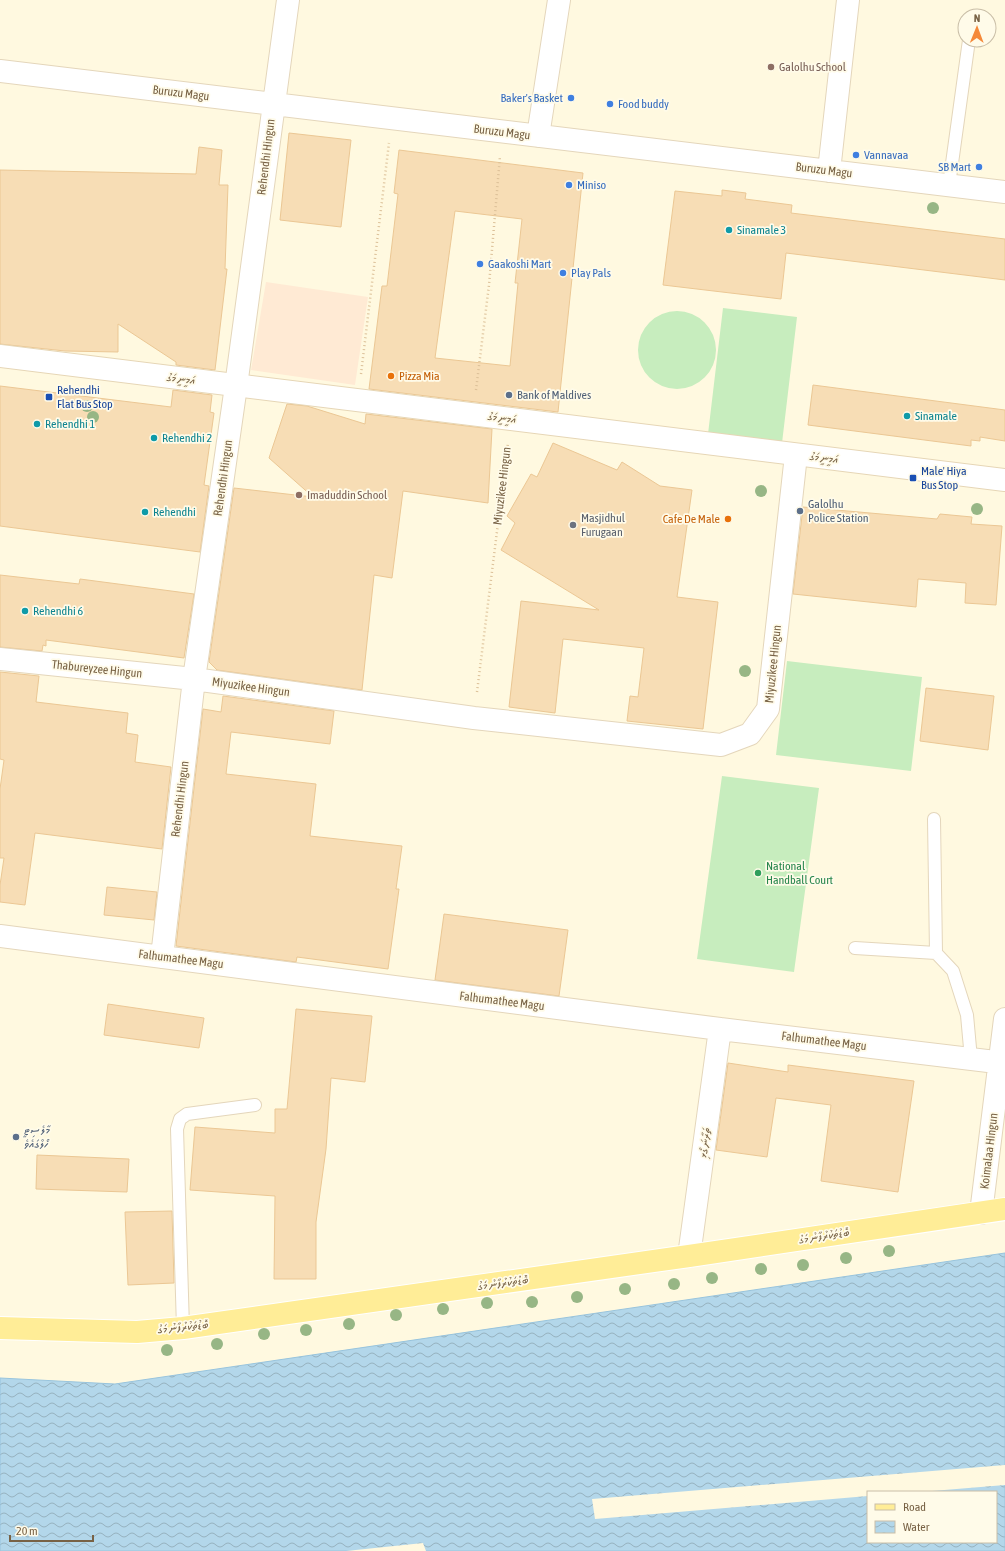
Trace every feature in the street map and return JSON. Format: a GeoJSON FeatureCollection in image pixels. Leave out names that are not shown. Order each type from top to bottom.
{"type":"FeatureCollection","features":[{"type":"Feature","properties":{"kind":"main road","name":"ބޮޑުތަކުރުފާނު މަގު"},"geometry":{"type":"LineString","coordinates":[[0,1328],[130,1332],[184,1328],[1005,1209]]}},
{"type":"Feature","properties":{"kind":"street","name":"Rehendhi Hingun"},"geometry":{"type":"LineString","coordinates":[[162,956],[194,679],[236,386],[288,0]]}},
{"type":"Feature","properties":{"kind":"street"},"geometry":{"type":"LineString","coordinates":[[538,136],[559,0]]}},
{"type":"Feature","properties":{"kind":"street"},"geometry":{"type":"LineString","coordinates":[[829,171],[848,0]]}},
{"type":"Feature","properties":{"kind":"street","name":"Buruzu Magu"},"geometry":{"type":"LineString","coordinates":[[0,71],[1005,192]]}},
{"type":"Feature","properties":{"kind":"street","name":"އަމީނީ މަގު"},"geometry":{"type":"LineString","coordinates":[[0,356],[1005,480]]}},
{"type":"Feature","properties":{"kind":"street","name":"Miyuzikee Hingun"},"geometry":{"type":"LineString","coordinates":[[194,679],[474,718],[721,745],[750,734],[768,709],[796,455]]}},
{"type":"Feature","properties":{"kind":"street","name":"Thabureyzee Hingun"},"geometry":{"type":"LineString","coordinates":[[0,659],[194,679]]}},
{"type":"Feature","properties":{"kind":"street","name":"Falhumathee Magu"},"geometry":{"type":"LineString","coordinates":[[0,936],[720,1029],[1002,1063]]}},
{"type":"Feature","properties":{"kind":"street","name":"Koimalaa Hingun"},"geometry":{"type":"LineString","coordinates":[[981,1212],[1002,1063],[1005,1019]]}},
{"type":"Feature","properties":{"kind":"street","name":"ތަރާނަ ގޯޅި"},"geometry":{"type":"LineString","coordinates":[[689,1256],[720,1029]]}},
{"type":"Feature","properties":{"kind":"lane"},"geometry":{"type":"LineString","coordinates":[[949,185],[968,48]]}},
{"type":"Feature","properties":{"kind":"lane"},"geometry":{"type":"LineString","coordinates":[[934,819],[936,953],[953,971],[967,1015],[971,1059]]}},
{"type":"Feature","properties":{"kind":"lane"},"geometry":{"type":"LineString","coordinates":[[855,948],[936,953]]}},
{"type":"Feature","properties":{"kind":"lane"},"geometry":{"type":"LineString","coordinates":[[184,1328],[177,1129],[180,1119],[187,1114],[255,1105]]}},
{"type":"Feature","properties":{"kind":"path"},"geometry":{"type":"LineString","coordinates":[[358,401],[392,118]]}},
{"type":"Feature","properties":{"kind":"path"},"geometry":{"type":"LineString","coordinates":[[474,415],[489,285],[502,132]]}},
{"type":"Feature","properties":{"kind":"path","name":"Miyuzikee Hingun"},"geometry":{"type":"LineString","coordinates":[[474,718],[511,419]]}},
{"type":"Feature","properties":{"kind":"shaded area"},"geometry":{"type":"Polygon","coordinates":[[[266,282],[368,297],[355,385],[251,370],[266,282]]]}},
{"type":"Feature","properties":{"kind":"green space"},"geometry":{"type":"Polygon","coordinates":[[[723,308],[797,317],[782,443],[708,434],[723,308]]]}},
{"type":"Feature","properties":{"kind":"green space"},"geometry":{"type":"Polygon","coordinates":[[[677,311],[692,314],[704,323],[713,335],[716,350],[713,365],[704,377],[692,386],[677,389],[662,386],[650,377],[641,365],[638,350],[641,335],[650,323],[662,314],[677,311]]]}},
{"type":"Feature","properties":{"kind":"green space"},"geometry":{"type":"Polygon","coordinates":[[[787,661],[922,677],[911,771],[776,755],[787,661]]]}},
{"type":"Feature","properties":{"kind":"green space","name":"National Handball Court"},"geometry":{"type":"Polygon","coordinates":[[[722,776],[819,788],[794,972],[697,959],[722,776]]]}},
{"type":"Feature","properties":{"kind":"water"},"geometry":{"type":"Polygon","coordinates":[[[1005,1253],[1005,1551],[0,1551],[0,1378],[115,1384],[1005,1253]]]}},
{"type":"Feature","properties":{"kind":"pier"},"geometry":{"type":"Polygon","coordinates":[[[1005,1465],[1005,1485],[932,1491],[867,1491],[867,1496],[595,1519],[592,1499],[1005,1465]]]}},
{"type":"Feature","properties":{"kind":"pier"},"geometry":{"type":"Polygon","coordinates":[[[423,1543],[426,1551],[346,1551],[423,1543]]]}},
{"type":"Feature","properties":{"kind":"building"},"geometry":{"type":"Polygon","coordinates":[[[289,133],[351,140],[341,227],[280,220],[289,133]]]}},
{"type":"Feature","properties":{"kind":"building"},"geometry":{"type":"Polygon","coordinates":[[[199,147],[222,150],[219,185],[228,185],[225,269],[227,269],[215,370],[176,365],[176,362],[118,324],[118,352],[65,351],[0,344],[0,170],[196,174],[199,147]]]}},
{"type":"Feature","properties":{"kind":"building"},"geometry":{"type":"Polygon","coordinates":[[[399,150],[583,173],[558,412],[369,389],[382,286],[387,286],[398,194],[394,193],[399,150]],[[455,211],[435,358],[510,366],[518,283],[515,283],[522,219],[455,211]]]}},
{"type":"Feature","properties":{"kind":"building"},"geometry":{"type":"Polygon","coordinates":[[[722,190],[746,193],[745,199],[792,205],[791,213],[1005,239],[1005,280],[786,253],[781,299],[663,285],[675,191],[722,196],[722,190]]]}},
{"type":"Feature","properties":{"kind":"building","name":"Sinamale"},"geometry":{"type":"Polygon","coordinates":[[[813,385],[1005,410],[1005,441],[980,437],[980,441],[971,440],[971,446],[808,425],[813,385]]]}},
{"type":"Feature","properties":{"kind":"building"},"geometry":{"type":"Polygon","coordinates":[[[0,386],[171,407],[173,390],[212,395],[210,412],[214,413],[204,485],[209,486],[200,552],[0,526],[0,386]]]}},
{"type":"Feature","properties":{"kind":"building"},"geometry":{"type":"Polygon","coordinates":[[[287,404],[307,406],[365,424],[366,414],[492,429],[488,503],[403,491],[392,578],[374,575],[362,690],[217,670],[209,662],[234,488],[313,497],[269,458],[287,404]]]}},
{"type":"Feature","properties":{"kind":"building"},"geometry":{"type":"Polygon","coordinates":[[[553,443],[617,470],[622,462],[660,486],[692,490],[677,597],[718,602],[703,729],[627,721],[630,696],[638,697],[644,648],[563,639],[555,713],[509,707],[521,601],[599,610],[501,550],[515,523],[507,516],[531,474],[537,477],[553,443]]]}},
{"type":"Feature","properties":{"kind":"building"},"geometry":{"type":"Polygon","coordinates":[[[803,507],[937,519],[940,514],[972,517],[971,524],[1002,526],[996,605],[965,603],[966,583],[918,579],[916,607],[793,594],[803,507]]]}},
{"type":"Feature","properties":{"kind":"building"},"geometry":{"type":"Polygon","coordinates":[[[0,575],[79,584],[80,579],[194,594],[184,658],[46,640],[46,646],[43,645],[42,651],[0,647],[0,575]]]}},
{"type":"Feature","properties":{"kind":"building"},"geometry":{"type":"Polygon","coordinates":[[[0,672],[39,676],[36,702],[128,713],[126,733],[138,735],[135,762],[171,767],[162,849],[35,833],[25,905],[0,902],[0,885],[4,858],[0,858],[0,789],[4,760],[0,759],[0,672]]]}},
{"type":"Feature","properties":{"kind":"building"},"geometry":{"type":"Polygon","coordinates":[[[926,688],[994,696],[988,750],[920,741],[926,688]]]}},
{"type":"Feature","properties":{"kind":"building"},"geometry":{"type":"Polygon","coordinates":[[[223,696],[334,711],[330,744],[231,732],[226,774],[316,784],[310,836],[402,846],[396,889],[399,889],[388,969],[297,957],[296,962],[176,946],[203,709],[221,712],[223,696]]]}},
{"type":"Feature","properties":{"kind":"building"},"geometry":{"type":"Polygon","coordinates":[[[107,887],[157,892],[154,920],[104,915],[107,887]]]}},
{"type":"Feature","properties":{"kind":"building"},"geometry":{"type":"Polygon","coordinates":[[[444,914],[568,930],[559,996],[435,980],[444,914]]]}},
{"type":"Feature","properties":{"kind":"building"},"geometry":{"type":"Polygon","coordinates":[[[108,1004],[204,1018],[199,1048],[104,1035],[108,1004]]]}},
{"type":"Feature","properties":{"kind":"building"},"geometry":{"type":"Polygon","coordinates":[[[296,1009],[372,1016],[365,1082],[331,1078],[326,1149],[316,1222],[316,1279],[274,1279],[275,1196],[190,1190],[195,1127],[275,1133],[275,1109],[287,1109],[296,1009]]]}},
{"type":"Feature","properties":{"kind":"building"},"geometry":{"type":"Polygon","coordinates":[[[728,1063],[788,1072],[788,1065],[914,1081],[898,1192],[821,1181],[831,1105],[776,1098],[767,1157],[716,1150],[728,1063]]]}},
{"type":"Feature","properties":{"kind":"building"},"geometry":{"type":"Polygon","coordinates":[[[37,1155],[129,1159],[127,1192],[36,1189],[37,1155]]]}},
{"type":"Feature","properties":{"kind":"building"},"geometry":{"type":"Polygon","coordinates":[[[172,1211],[174,1283],[128,1285],[125,1212],[172,1211]]]}},
{"type":"Feature","properties":{"kind":"place","name":"Galolhu School"},"geometry":{"type":"Point","coordinates":[771,67]}},
{"type":"Feature","properties":{"kind":"place","name":"Baker's Basket"},"geometry":{"type":"Point","coordinates":[571,98]}},
{"type":"Feature","properties":{"kind":"place","name":"Food buddy"},"geometry":{"type":"Point","coordinates":[610,104]}},
{"type":"Feature","properties":{"kind":"place","name":"Vannavaa"},"geometry":{"type":"Point","coordinates":[856,155]}},
{"type":"Feature","properties":{"kind":"place","name":"SB Mart"},"geometry":{"type":"Point","coordinates":[979,167]}},
{"type":"Feature","properties":{"kind":"place","name":"Miniso"},"geometry":{"type":"Point","coordinates":[569,185]}},
{"type":"Feature","properties":{"kind":"place","name":"Sinamale 3"},"geometry":{"type":"Point","coordinates":[729,230]}},
{"type":"Feature","properties":{"kind":"place","name":"Gaakoshi Mart"},"geometry":{"type":"Point","coordinates":[480,264]}},
{"type":"Feature","properties":{"kind":"place","name":"Play Pals"},"geometry":{"type":"Point","coordinates":[563,273]}},
{"type":"Feature","properties":{"kind":"place","name":"Pizza Mia"},"geometry":{"type":"Point","coordinates":[391,376]}},
{"type":"Feature","properties":{"kind":"place","name":"Bank of Maldives"},"geometry":{"type":"Point","coordinates":[509,395]}},
{"type":"Feature","properties":{"kind":"place","name":"Rehendhi Flat Bus Stop"},"geometry":{"type":"Point","coordinates":[49,397]}},
{"type":"Feature","properties":{"kind":"place","name":"Sinamale"},"geometry":{"type":"Point","coordinates":[907,416]}},
{"type":"Feature","properties":{"kind":"place","name":"Rehendhi 1"},"geometry":{"type":"Point","coordinates":[37,424]}},
{"type":"Feature","properties":{"kind":"place","name":"Rehendhi 2"},"geometry":{"type":"Point","coordinates":[154,438]}},
{"type":"Feature","properties":{"kind":"place","name":"Male' Hiya Bus Stop"},"geometry":{"type":"Point","coordinates":[913,478]}},
{"type":"Feature","properties":{"kind":"place","name":"Imaduddin School"},"geometry":{"type":"Point","coordinates":[299,495]}},
{"type":"Feature","properties":{"kind":"place","name":"Galolhu Police Station"},"geometry":{"type":"Point","coordinates":[800,511]}},
{"type":"Feature","properties":{"kind":"place","name":"Rehendhi"},"geometry":{"type":"Point","coordinates":[145,512]}},
{"type":"Feature","properties":{"kind":"place","name":"Cafe De Male"},"geometry":{"type":"Point","coordinates":[728,519]}},
{"type":"Feature","properties":{"kind":"place","name":"Masjidhul Furugaan"},"geometry":{"type":"Point","coordinates":[573,525]}},
{"type":"Feature","properties":{"kind":"place","name":"Rehendhi 6"},"geometry":{"type":"Point","coordinates":[25,611]}},
{"type":"Feature","properties":{"kind":"place","name":"National Handball Court"},"geometry":{"type":"Point","coordinates":[758,873]}},
{"type":"Feature","properties":{"kind":"place","name":"މާލެ ސިޓީ ހޯލްގައެވެ"},"geometry":{"type":"Point","coordinates":[16,1137]}}]}
